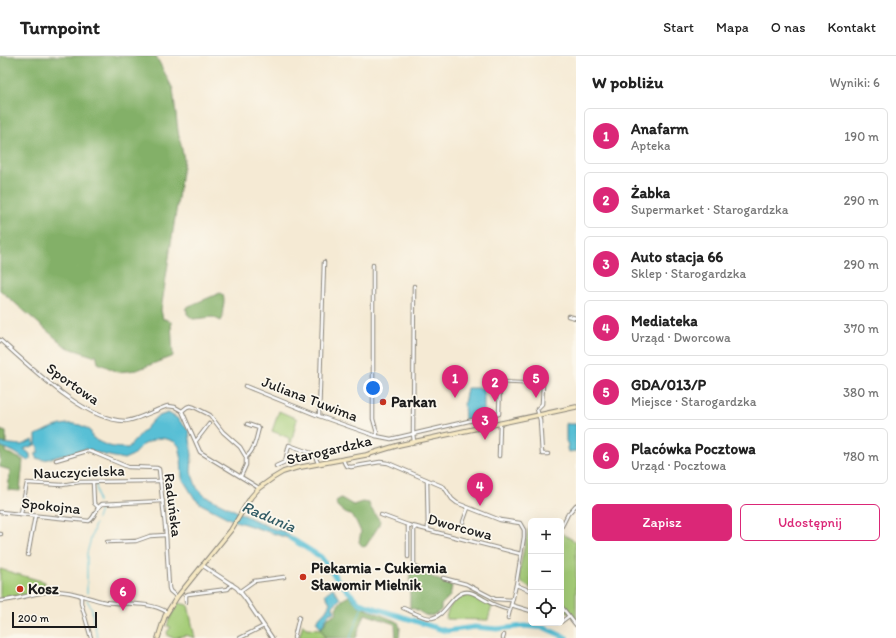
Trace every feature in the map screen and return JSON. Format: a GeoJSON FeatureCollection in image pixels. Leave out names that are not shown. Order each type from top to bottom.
{"type":"FeatureCollection","features":[{"type":"Feature","properties":{"kind":"main road","name":"Starogardzka"},"geometry":{"type":"LineString","coordinates":[[158,638],[167,612],[177,596],[236,523],[258,488],[272,478],[283,472],[318,463],[366,455],[399,445],[576,407]]}},
{"type":"Feature","properties":{"kind":"street"},"geometry":{"type":"LineString","coordinates":[[319,416],[323,333],[324,262]]}},
{"type":"Feature","properties":{"kind":"street"},"geometry":{"type":"LineString","coordinates":[[373,265],[373,419],[377,433],[376,436]]}},
{"type":"Feature","properties":{"kind":"street"},"geometry":{"type":"LineString","coordinates":[[414,286],[414,442]]}},
{"type":"Feature","properties":{"kind":"street"},"geometry":{"type":"LineString","coordinates":[[568,316],[576,318]]}},
{"type":"Feature","properties":{"kind":"street","name":"Sportowa"},"geometry":{"type":"LineString","coordinates":[[0,340],[62,392],[85,408],[99,415],[112,419],[128,421],[165,407],[173,406],[182,411]]}},
{"type":"Feature","properties":{"kind":"street","name":"Juliana Tuwima"},"geometry":{"type":"LineString","coordinates":[[246,386],[319,416],[376,436],[391,439],[499,414],[500,382],[543,384],[543,402],[537,409],[538,415]]}},
{"type":"Feature","properties":{"kind":"street"},"geometry":{"type":"LineString","coordinates":[[241,476],[246,465],[246,457],[240,447],[223,432],[210,415],[194,407],[187,407],[182,411],[200,452],[241,476],[258,488]]}},
{"type":"Feature","properties":{"kind":"street"},"geometry":{"type":"LineString","coordinates":[[538,415],[540,420],[542,454],[548,454]]}},
{"type":"Feature","properties":{"kind":"street"},"geometry":{"type":"LineString","coordinates":[[499,456],[500,423]]}},
{"type":"Feature","properties":{"kind":"street"},"geometry":{"type":"LineString","coordinates":[[196,441],[209,424]]}},
{"type":"Feature","properties":{"kind":"street"},"geometry":{"type":"LineString","coordinates":[[246,457],[254,446],[259,428],[248,424]]}},
{"type":"Feature","properties":{"kind":"street"},"geometry":{"type":"LineString","coordinates":[[276,466],[285,462],[290,444],[316,456],[318,463]]}},
{"type":"Feature","properties":{"kind":"street","name":"Raduńska"},"geometry":{"type":"LineString","coordinates":[[57,459],[82,451],[92,452],[128,467],[159,469],[166,535],[169,588],[170,591],[177,596]]}},
{"type":"Feature","properties":{"kind":"street","name":"Dworcowa"},"geometry":{"type":"LineString","coordinates":[[343,459],[344,465],[351,467],[380,462],[388,463],[444,487],[453,500],[468,508],[500,520],[521,524],[524,533],[516,585],[508,618]]}},
{"type":"Feature","properties":{"kind":"street"},"geometry":{"type":"LineString","coordinates":[[427,480],[428,530]]}},
{"type":"Feature","properties":{"kind":"street","name":"Nauczycielska"},"geometry":{"type":"LineString","coordinates":[[21,513],[27,483],[62,485],[80,482],[161,482]]}},
{"type":"Feature","properties":{"kind":"street"},"geometry":{"type":"LineString","coordinates":[[93,482],[94,503],[98,507]]}},
{"type":"Feature","properties":{"kind":"street","name":"Spokojna"},"geometry":{"type":"LineString","coordinates":[[0,512],[89,521],[92,519],[98,507],[102,504],[163,502]]}},
{"type":"Feature","properties":{"kind":"street"},"geometry":{"type":"LineString","coordinates":[[564,522],[568,514],[576,505]]}},
{"type":"Feature","properties":{"kind":"street"},"geometry":{"type":"LineString","coordinates":[[463,522],[468,508]]}},
{"type":"Feature","properties":{"kind":"street"},"geometry":{"type":"LineString","coordinates":[[381,515],[416,527]]}},
{"type":"Feature","properties":{"kind":"street"},"geometry":{"type":"LineString","coordinates":[[28,555],[35,516]]}},
{"type":"Feature","properties":{"kind":"street"},"geometry":{"type":"LineString","coordinates":[[408,525],[408,557]]}},
{"type":"Feature","properties":{"kind":"street","name":"Dworcowa"},"geometry":{"type":"LineString","coordinates":[[420,570],[414,565],[414,529],[416,527],[521,554]]}},
{"type":"Feature","properties":{"kind":"street"},"geometry":{"type":"LineString","coordinates":[[107,542],[136,541],[150,536],[166,535]]}},
{"type":"Feature","properties":{"kind":"street"},"geometry":{"type":"LineString","coordinates":[[202,565],[232,584],[240,591],[272,638]]}},
{"type":"Feature","properties":{"kind":"street"},"geometry":{"type":"LineString","coordinates":[[240,591],[254,581],[284,577]]}},
{"type":"Feature","properties":{"kind":"street"},"geometry":{"type":"LineString","coordinates":[[443,578],[466,584],[495,599],[512,600]]}},
{"type":"Feature","properties":{"kind":"street"},"geometry":{"type":"LineString","coordinates":[[186,602],[186,595],[188,594],[228,589],[232,584]]}},
{"type":"Feature","properties":{"kind":"street"},"geometry":{"type":"LineString","coordinates":[[516,585],[528,590]]}},
{"type":"Feature","properties":{"kind":"street"},"geometry":{"type":"LineString","coordinates":[[0,601],[50,592],[66,592],[107,602],[154,606],[167,612]]}},
{"type":"Feature","properties":{"kind":"street"},"geometry":{"type":"LineString","coordinates":[[403,608],[422,616],[432,618],[438,616],[457,596],[466,592],[477,595],[486,601],[510,610]]}},
{"type":"Feature","properties":{"kind":"street"},"geometry":{"type":"LineString","coordinates":[[81,595],[80,603],[91,638]]}},
{"type":"Feature","properties":{"kind":"street"},"geometry":{"type":"LineString","coordinates":[[512,605],[528,610]]}},
{"type":"Feature","properties":{"kind":"street"},"geometry":{"type":"LineString","coordinates":[[564,610],[576,625]]}},
{"type":"Feature","properties":{"kind":"street"},"geometry":{"type":"LineString","coordinates":[[564,620],[569,616]]}},
{"type":"Feature","properties":{"kind":"street"},"geometry":{"type":"LineString","coordinates":[[294,638],[299,617]]}},
{"type":"Feature","properties":{"kind":"street"},"geometry":{"type":"LineString","coordinates":[[240,638],[264,626]]}},
{"type":"Feature","properties":{"kind":"green space"},"geometry":{"type":"Polygon","coordinates":[[[0,56],[156,56],[173,89],[178,131],[184,159],[161,310],[163,319],[171,322],[173,356],[137,370],[118,372],[98,363],[96,354],[93,356],[66,347],[0,290],[0,56]]]}},
{"type":"Feature","properties":{"kind":"green space"},"geometry":{"type":"Polygon","coordinates":[[[220,293],[223,295],[224,301],[223,317],[221,321],[213,317],[193,319],[187,314],[187,310],[185,309],[189,306],[220,293]]]}},
{"type":"Feature","properties":{"kind":"green space"},"geometry":{"type":"Polygon","coordinates":[[[279,411],[297,419],[291,443],[289,443],[289,438],[272,431],[279,411]]]}},
{"type":"Feature","properties":{"kind":"green space"},"geometry":{"type":"Polygon","coordinates":[[[0,430],[6,432],[6,452],[23,460],[20,491],[8,490],[10,470],[0,467],[0,430]]]}},
{"type":"Feature","properties":{"kind":"green space"},"geometry":{"type":"Polygon","coordinates":[[[341,498],[353,505],[362,502],[369,503],[370,507],[380,521],[366,546],[363,547],[359,542],[361,532],[356,521],[337,506],[336,501],[341,498]]]}},
{"type":"Feature","properties":{"kind":"green space"},"geometry":{"type":"Polygon","coordinates":[[[528,529],[528,587],[521,582],[519,573],[528,529]]]}},
{"type":"Feature","properties":{"kind":"green space"},"geometry":{"type":"Polygon","coordinates":[[[564,535],[576,542],[576,620],[564,608],[564,535]]]}},
{"type":"Feature","properties":{"kind":"green space"},"geometry":{"type":"Polygon","coordinates":[[[410,567],[452,586],[450,596],[441,605],[441,610],[436,614],[428,616],[410,608],[410,567]]]}},
{"type":"Feature","properties":{"kind":"green space"},"geometry":{"type":"Polygon","coordinates":[[[0,569],[45,582],[43,591],[0,598],[0,569]]]}},
{"type":"Feature","properties":{"kind":"green space"},"geometry":{"type":"Polygon","coordinates":[[[468,594],[473,595],[492,606],[488,620],[446,619],[450,606],[460,597],[468,594]]]}},
{"type":"Feature","properties":{"kind":"green space"},"geometry":{"type":"Polygon","coordinates":[[[349,596],[359,606],[398,622],[400,628],[399,638],[396,638],[395,624],[365,614],[356,638],[326,638],[321,629],[328,618],[337,613],[336,608],[342,600],[349,596]]]}},
{"type":"Feature","properties":{"kind":"green space"},"geometry":{"type":"Polygon","coordinates":[[[178,603],[188,605],[195,638],[186,635],[174,638],[168,636],[167,632],[171,627],[167,626],[178,603]]]}},
{"type":"Feature","properties":{"kind":"green space"},"geometry":{"type":"Polygon","coordinates":[[[303,624],[306,628],[321,629],[326,638],[299,638],[303,624]]]}},
{"type":"Feature","properties":{"kind":"water"},"geometry":{"type":"Polygon","coordinates":[[[467,388],[484,388],[484,415],[465,420],[464,404],[467,388]]]}},
{"type":"Feature","properties":{"kind":"water"},"geometry":{"type":"Polygon","coordinates":[[[168,413],[177,418],[189,431],[192,455],[191,472],[197,488],[205,496],[271,528],[285,532],[300,542],[232,520],[201,504],[195,499],[182,478],[179,446],[170,440],[162,438],[155,439],[141,446],[133,455],[124,459],[86,449],[44,460],[36,458],[38,446],[36,444],[36,435],[57,426],[71,424],[85,427],[91,432],[92,437],[101,443],[118,448],[128,448],[156,417],[168,413]]]}},
{"type":"Feature","properties":{"kind":"water"},"geometry":{"type":"Polygon","coordinates":[[[566,423],[576,424],[576,451],[568,452],[568,445],[566,441],[566,423]]]}},
{"type":"Feature","properties":{"kind":"water"},"geometry":{"type":"Polygon","coordinates":[[[33,440],[35,445],[24,449],[30,454],[30,459],[28,461],[14,452],[0,446],[1,443],[21,445],[33,440]]]}},
{"type":"Feature","properties":{"kind":"water"},"geometry":{"type":"Polygon","coordinates":[[[333,588],[340,599],[333,606],[335,612],[329,614],[321,628],[316,621],[330,603],[325,594],[333,588]]]}},
{"type":"Feature","properties":{"kind":"waterway"},"geometry":{"type":"LineString","coordinates":[[96,484],[98,502]]}},
{"type":"Feature","properties":{"kind":"waterway"},"geometry":{"type":"LineString","coordinates":[[97,519],[101,507]]}},
{"type":"Feature","properties":{"kind":"waterway"},"geometry":{"type":"LineString","coordinates":[[87,593],[87,553],[95,524]]}},
{"type":"Feature","properties":{"kind":"waterway","name":"Radunia"},"geometry":{"type":"LineString","coordinates":[[290,538],[321,557],[337,579],[359,603],[446,631],[475,627],[497,629],[524,626],[545,628],[567,638]]}},
{"type":"Feature","properties":{"kind":"waterway"},"geometry":{"type":"LineString","coordinates":[[87,600],[92,609],[93,620],[98,638]]}},
{"type":"Feature","properties":{"kind":"waterway"},"geometry":{"type":"LineString","coordinates":[[350,638],[363,604]]}},
{"type":"Feature","properties":{"kind":"place","name":"Anafarm"},"geometry":{"type":"Point","coordinates":[455,398]}},
{"type":"Feature","properties":{"kind":"place","name":"GDA/013/P"},"geometry":{"type":"Point","coordinates":[536,398]}},
{"type":"Feature","properties":{"kind":"place","name":"Parkan"},"geometry":{"type":"Point","coordinates":[383,402]}},
{"type":"Feature","properties":{"kind":"place","name":"Żabka"},"geometry":{"type":"Point","coordinates":[495,402]}},
{"type":"Feature","properties":{"kind":"place","name":"Auto stacja 66"},"geometry":{"type":"Point","coordinates":[485,440]}},
{"type":"Feature","properties":{"kind":"place","name":"Mediateka"},"geometry":{"type":"Point","coordinates":[480,506]}},
{"type":"Feature","properties":{"kind":"place","name":"Piekarnia - Cukiernia Sławomir Mielnik"},"geometry":{"type":"Point","coordinates":[303,577]}},
{"type":"Feature","properties":{"kind":"place","name":"Kosz"},"geometry":{"type":"Point","coordinates":[20,589]}},
{"type":"Feature","properties":{"kind":"place","name":"Placówka Pocztowa"},"geometry":{"type":"Point","coordinates":[123,611]}}]}
